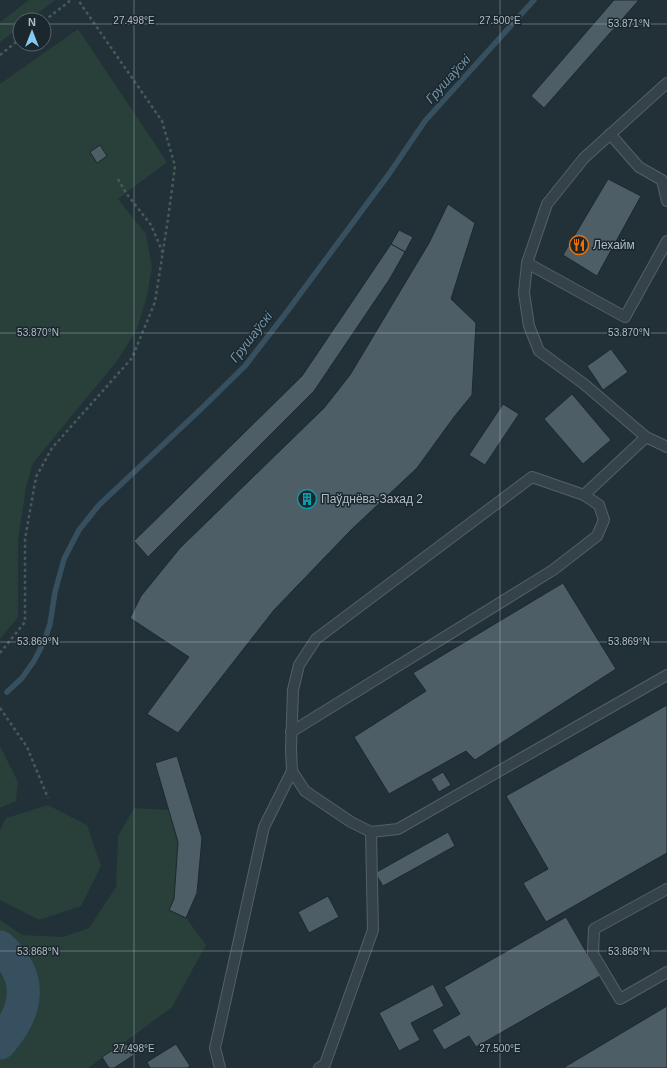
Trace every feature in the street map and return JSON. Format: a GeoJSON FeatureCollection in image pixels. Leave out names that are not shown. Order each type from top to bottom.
{"type":"FeatureCollection","features":[{"type":"Feature","properties":{"kind":"lane"},"geometry":{"type":"LineString","coordinates":[[667,82],[584,158],[547,204],[527,263],[524,293],[530,326],[539,351],[584,384],[646,437],[667,447]]}},
{"type":"Feature","properties":{"kind":"lane"},"geometry":{"type":"LineString","coordinates":[[610,134],[638,167],[662,180],[667,201]]}},
{"type":"Feature","properties":{"kind":"lane"},"geometry":{"type":"LineString","coordinates":[[527,263],[625,317],[667,241]]}},
{"type":"Feature","properties":{"kind":"lane"},"geometry":{"type":"LineString","coordinates":[[584,495],[646,437]]}},
{"type":"Feature","properties":{"kind":"lane"},"geometry":{"type":"LineString","coordinates":[[220,1068],[215,1048],[264,827],[292,771],[291,732],[293,690],[299,665],[316,639],[532,477],[584,495],[599,505],[604,520],[597,536],[553,570],[291,732]]}},
{"type":"Feature","properties":{"kind":"lane"},"geometry":{"type":"LineString","coordinates":[[292,771],[306,791],[351,822],[371,832],[398,829],[667,675]]}},
{"type":"Feature","properties":{"kind":"lane"},"geometry":{"type":"LineString","coordinates":[[319,1068],[325,1064],[373,930],[371,832]]}},
{"type":"Feature","properties":{"kind":"lane"},"geometry":{"type":"LineString","coordinates":[[667,889],[594,929],[593,954],[620,999],[667,972]]}},
{"type":"Feature","properties":{"kind":"path"},"geometry":{"type":"LineString","coordinates":[[52,15],[71,0]]}},
{"type":"Feature","properties":{"kind":"path"},"geometry":{"type":"LineString","coordinates":[[0,653],[25,622],[25,539],[36,477],[52,448],[132,358],[155,302],[175,166],[162,121],[78,0]]}},
{"type":"Feature","properties":{"kind":"path"},"geometry":{"type":"LineString","coordinates":[[0,55],[12,45]]}},
{"type":"Feature","properties":{"kind":"path"},"geometry":{"type":"LineString","coordinates":[[118,179],[126,193],[151,225],[163,253]]}},
{"type":"Feature","properties":{"kind":"path"},"geometry":{"type":"LineString","coordinates":[[0,708],[27,747],[48,798]]}},
{"type":"Feature","properties":{"kind":"green space"},"geometry":{"type":"Polygon","coordinates":[[[29,0],[55,0],[39,12],[13,12],[29,0]]]}},
{"type":"Feature","properties":{"kind":"green space"},"geometry":{"type":"Polygon","coordinates":[[[12,13],[12,33],[0,42],[0,22],[12,13]]]}},
{"type":"Feature","properties":{"kind":"green space"},"geometry":{"type":"Polygon","coordinates":[[[78,29],[167,162],[118,199],[146,234],[152,267],[147,296],[137,329],[117,361],[33,463],[26,487],[18,541],[18,617],[0,639],[0,84],[45,52],[52,52],[52,47],[78,29]]]}},
{"type":"Feature","properties":{"kind":"green space"},"geometry":{"type":"Polygon","coordinates":[[[0,746],[18,782],[16,801],[0,808],[0,746]]]}},
{"type":"Feature","properties":{"kind":"green space"},"geometry":{"type":"Polygon","coordinates":[[[48,805],[87,825],[101,866],[81,906],[39,920],[0,900],[0,830],[6,818],[48,805]]]}},
{"type":"Feature","properties":{"kind":"green space"},"geometry":{"type":"Polygon","coordinates":[[[134,808],[169,810],[178,842],[186,918],[206,945],[172,1007],[88,1068],[0,1068],[0,920],[22,935],[63,937],[89,928],[116,887],[118,836],[134,808]]]}},
{"type":"Feature","properties":{"kind":"building"},"geometry":{"type":"Polygon","coordinates":[[[614,0],[639,0],[544,108],[531,96],[614,0]]]}},
{"type":"Feature","properties":{"kind":"building"},"geometry":{"type":"Polygon","coordinates":[[[100,145],[107,156],[97,163],[90,152],[100,145]]]}},
{"type":"Feature","properties":{"kind":"building"},"geometry":{"type":"Polygon","coordinates":[[[608,179],[641,196],[597,276],[563,255],[608,179]]]}},
{"type":"Feature","properties":{"kind":"building","name":"Паўднёва-Захад 2"},"geometry":{"type":"Polygon","coordinates":[[[448,204],[475,223],[451,299],[476,323],[472,395],[417,468],[351,530],[274,610],[178,733],[147,714],[189,657],[130,618],[141,596],[180,548],[324,408],[350,375],[429,243],[448,204]]]}},
{"type":"Feature","properties":{"kind":"building"},"geometry":{"type":"Polygon","coordinates":[[[399,230],[413,237],[405,252],[391,244],[399,230]]]}},
{"type":"Feature","properties":{"kind":"building"},"geometry":{"type":"Polygon","coordinates":[[[391,244],[405,252],[389,280],[314,391],[148,557],[134,541],[302,376],[391,244]]]}},
{"type":"Feature","properties":{"kind":"building"},"geometry":{"type":"Polygon","coordinates":[[[611,349],[628,372],[603,390],[587,366],[611,349]]]}},
{"type":"Feature","properties":{"kind":"building"},"geometry":{"type":"Polygon","coordinates":[[[572,394],[611,440],[583,464],[544,419],[572,394]]]}},
{"type":"Feature","properties":{"kind":"building"},"geometry":{"type":"Polygon","coordinates":[[[503,404],[519,414],[485,465],[469,455],[503,404]]]}},
{"type":"Feature","properties":{"kind":"building"},"geometry":{"type":"Polygon","coordinates":[[[563,583],[616,669],[475,760],[466,751],[389,794],[354,737],[426,691],[413,673],[563,583]]]}},
{"type":"Feature","properties":{"kind":"building"},"geometry":{"type":"Polygon","coordinates":[[[667,705],[667,853],[546,922],[523,883],[548,869],[506,796],[667,705]]]}},
{"type":"Feature","properties":{"kind":"building"},"geometry":{"type":"Polygon","coordinates":[[[177,756],[202,838],[197,893],[186,918],[169,910],[174,899],[178,842],[155,763],[177,756]]]}},
{"type":"Feature","properties":{"kind":"building"},"geometry":{"type":"Polygon","coordinates":[[[443,772],[451,785],[439,792],[431,779],[443,772]]]}},
{"type":"Feature","properties":{"kind":"building"},"geometry":{"type":"Polygon","coordinates":[[[448,832],[455,846],[383,886],[375,873],[448,832]]]}},
{"type":"Feature","properties":{"kind":"building"},"geometry":{"type":"Polygon","coordinates":[[[328,896],[339,917],[309,933],[298,912],[328,896]]]}},
{"type":"Feature","properties":{"kind":"building"},"geometry":{"type":"Polygon","coordinates":[[[566,917],[600,976],[476,1047],[469,1036],[444,1050],[432,1030],[460,1014],[444,987],[566,917]]]}},
{"type":"Feature","properties":{"kind":"building"},"geometry":{"type":"Polygon","coordinates":[[[433,984],[444,1006],[411,1023],[420,1040],[399,1051],[379,1013],[433,984]]]}},
{"type":"Feature","properties":{"kind":"building"},"geometry":{"type":"Polygon","coordinates":[[[667,1006],[667,1068],[563,1068],[667,1006]]]}},
{"type":"Feature","properties":{"kind":"building"},"geometry":{"type":"Polygon","coordinates":[[[125,1042],[134,1055],[114,1068],[109,1068],[102,1057],[125,1042]]]}},
{"type":"Feature","properties":{"kind":"building"},"geometry":{"type":"Polygon","coordinates":[[[176,1044],[190,1066],[187,1068],[150,1068],[147,1062],[176,1044]]]}},
{"type":"Feature","properties":{"kind":"waterway","name":"Грушаўскі"},"geometry":{"type":"LineString","coordinates":[[7,692],[22,678],[34,661],[44,642],[50,624],[55,592],[64,559],[79,530],[99,505],[245,366],[389,174],[425,121],[534,0]]}},
{"type":"Feature","properties":{"kind":"waterway"},"geometry":{"type":"LineString","coordinates":[[0,947],[11,958],[18,970],[22,982],[23,994],[17,1019],[0,1043]]}},
{"type":"Feature","properties":{"kind":"place","name":"Лехайм"},"geometry":{"type":"Point","coordinates":[579,245]}},
{"type":"Feature","properties":{"kind":"place","name":"Паўднёва-Захад 2"},"geometry":{"type":"Point","coordinates":[307,499]}}]}
